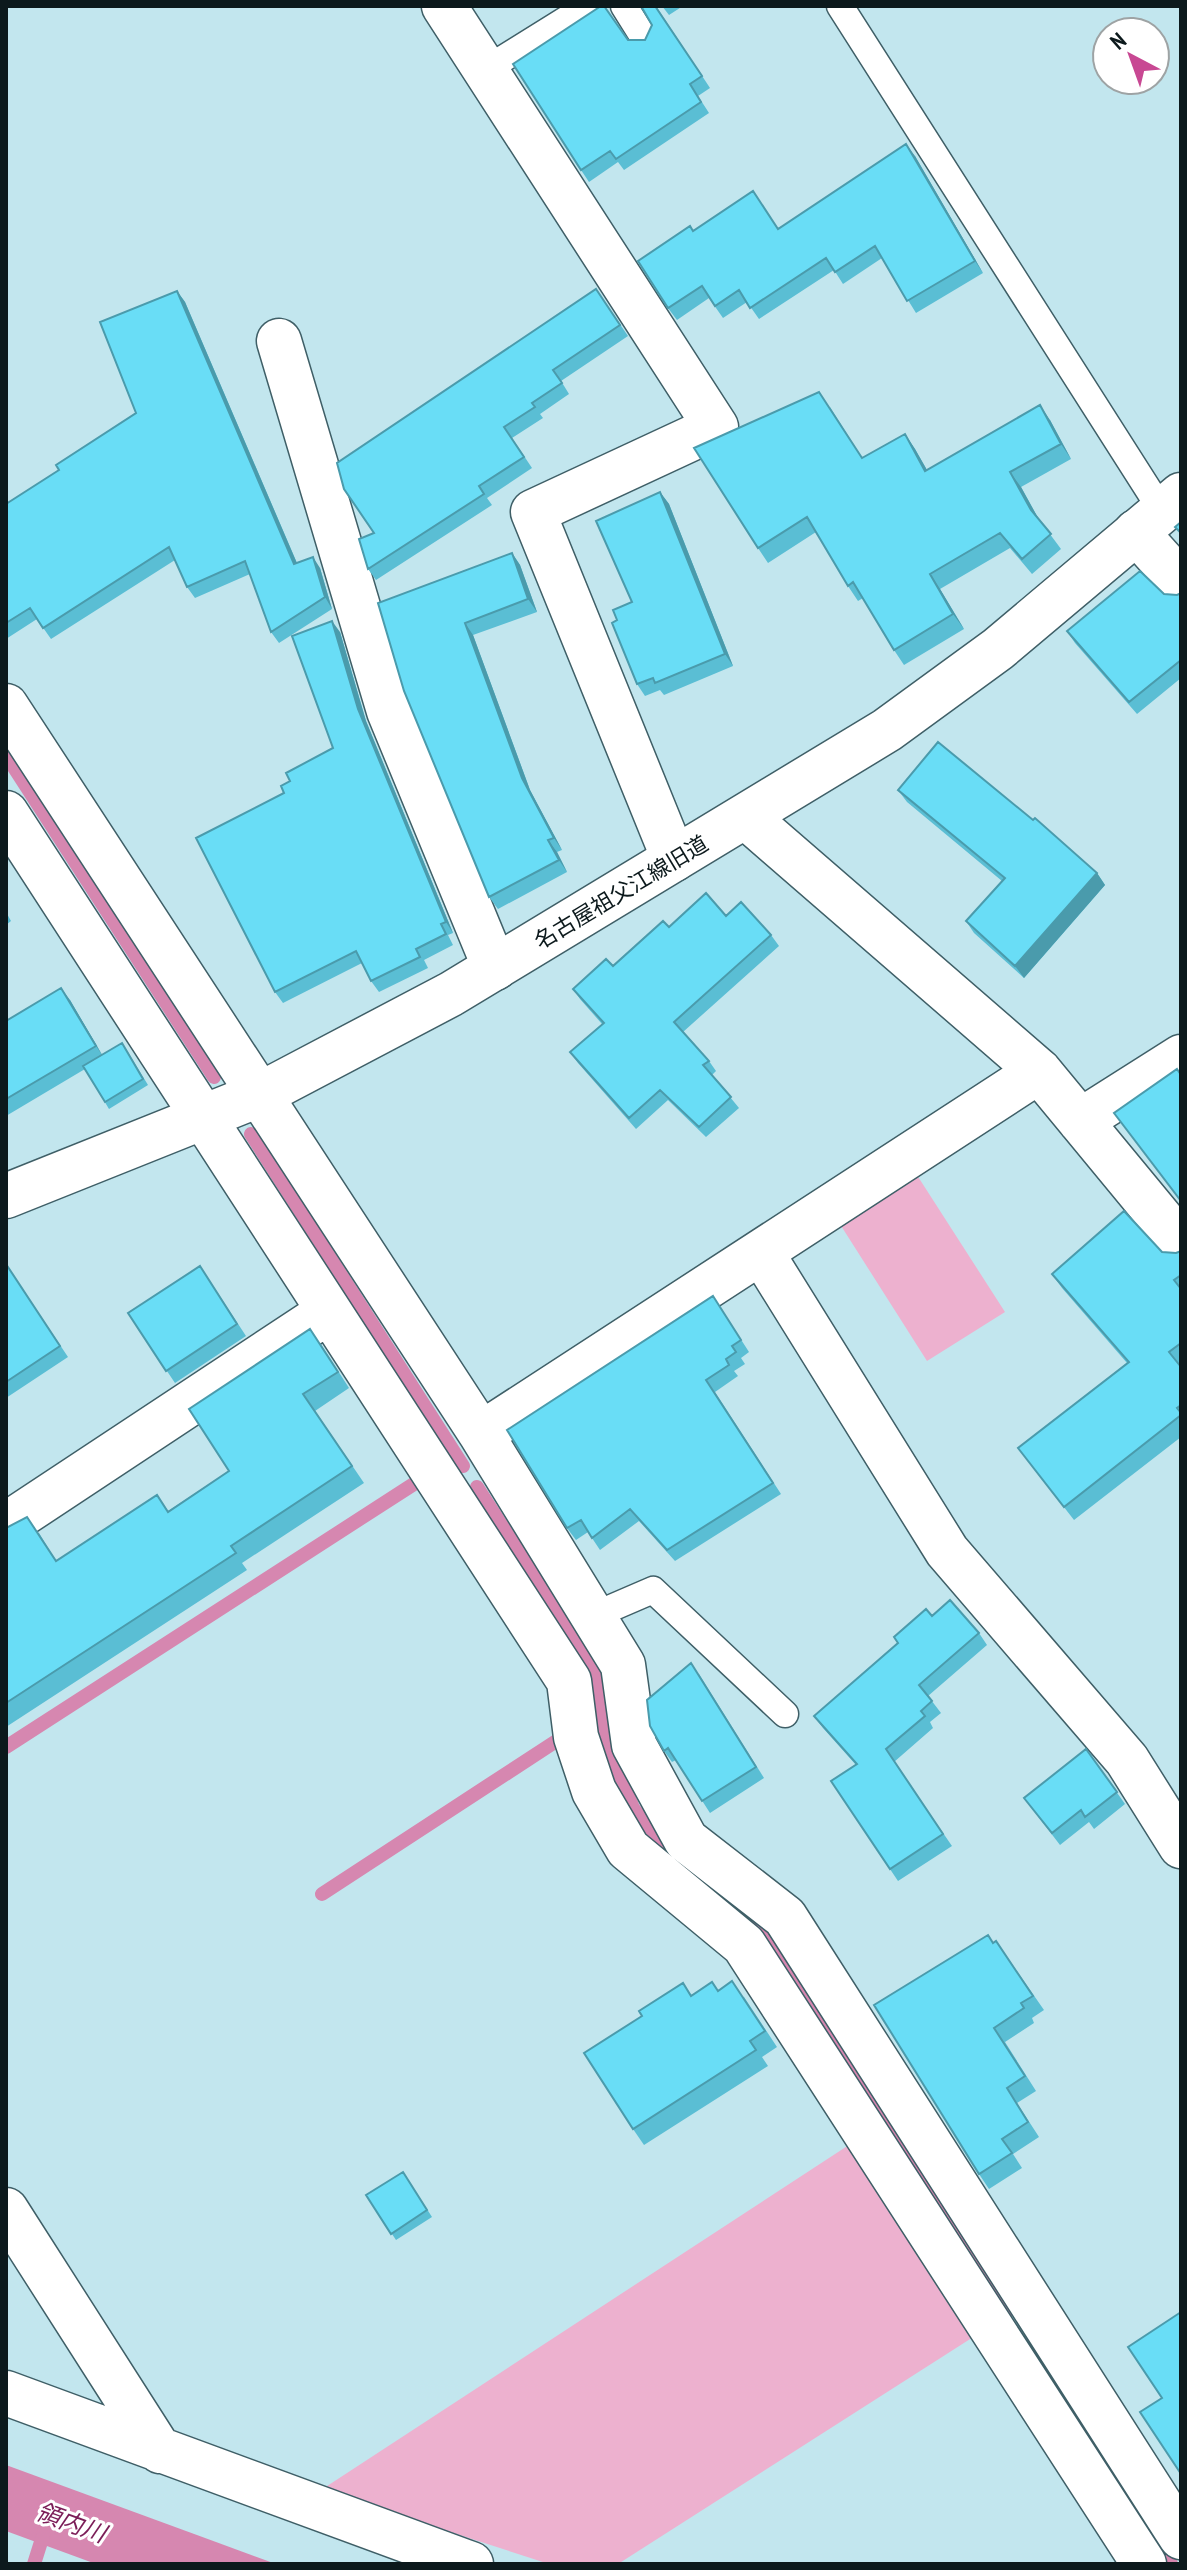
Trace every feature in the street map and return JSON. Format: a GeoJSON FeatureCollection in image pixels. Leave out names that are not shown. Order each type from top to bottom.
{"type":"FeatureCollection","features":[{"type":"Feature","properties":{"kind":"street"},"geometry":{"type":"LineString","coordinates":[[444,6],[716,427],[533,512],[674,859]]}},
{"type":"Feature","properties":{"kind":"street"},"geometry":{"type":"LineString","coordinates":[[279,341],[389,711],[495,968]]}},
{"type":"Feature","properties":{"kind":"street"},"geometry":{"type":"LineString","coordinates":[[1160,513],[1181,582]]}},
{"type":"Feature","properties":{"kind":"street","name":"名古屋祖父江線旧道"},"geometry":{"type":"LineString","coordinates":[[6,1196],[261,1094],[495,968],[887,730],[998,649],[1160,513]]}},
{"type":"Feature","properties":{"kind":"street"},"geometry":{"type":"LineString","coordinates":[[6,706],[261,1094],[595,1615],[623,1665],[634,1745],[686,1840],[785,1917],[1181,2537]]}},
{"type":"Feature","properties":{"kind":"street"},"geometry":{"type":"LineString","coordinates":[[6,813],[569,1681],[576,1737],[594,1791],[628,1849],[744,1945],[1144,2564]]}},
{"type":"Feature","properties":{"kind":"street"},"geometry":{"type":"LineString","coordinates":[[746,817],[1039,1071],[1181,1243]]}},
{"type":"Feature","properties":{"kind":"street"},"geometry":{"type":"LineString","coordinates":[[1080,1121],[1181,1057]]}},
{"type":"Feature","properties":{"kind":"street"},"geometry":{"type":"LineString","coordinates":[[481,1434],[1039,1071]]}},
{"type":"Feature","properties":{"kind":"street"},"geometry":{"type":"LineString","coordinates":[[761,1252],[947,1551],[1127,1760],[1181,1846]]}},
{"type":"Feature","properties":{"kind":"street"},"geometry":{"type":"LineString","coordinates":[[6,1525],[328,1312]]}},
{"type":"Feature","properties":{"kind":"street"},"geometry":{"type":"LineString","coordinates":[[6,2210],[160,2451]]}},
{"type":"Feature","properties":{"kind":"street"},"geometry":{"type":"LineString","coordinates":[[6,2393],[471,2564]]}},
{"type":"Feature","properties":{"kind":"lane"},"geometry":{"type":"LineString","coordinates":[[485,70],[588,6]]}},
{"type":"Feature","properties":{"kind":"lane"},"geometry":{"type":"LineString","coordinates":[[624,6],[644,38]]}},
{"type":"Feature","properties":{"kind":"lane"},"geometry":{"type":"LineString","coordinates":[[840,6],[1160,513]]}},
{"type":"Feature","properties":{"kind":"lane"},"geometry":{"type":"LineString","coordinates":[[595,1615],[653,1590],[785,1714]]}},
{"type":"Feature","properties":{"kind":"shaded area"},"geometry":{"type":"Polygon","coordinates":[[[915,1172],[1005,1312],[927,1361],[838,1221],[915,1172]]]}},
{"type":"Feature","properties":{"kind":"shaded area"},"geometry":{"type":"Polygon","coordinates":[[[855,2141],[978,2334],[618,2564],[549,2564],[321,2490],[855,2141]]]}},
{"type":"Feature","properties":{"kind":"water","name":"領内川"},"geometry":{"type":"Polygon","coordinates":[[[6,2465],[276,2564],[96,2564],[6,2531],[6,2465]]]}},
{"type":"Feature","properties":{"kind":"building"},"geometry":{"type":"Polygon","coordinates":[[[601,6],[628,40],[645,40],[652,25],[641,6],[655,6],[702,76],[690,84],[701,102],[616,159],[610,151],[581,170],[513,64],[601,6]]]}},
{"type":"Feature","properties":{"kind":"building"},"geometry":{"type":"Polygon","coordinates":[[[906,144],[975,261],[907,301],[875,246],[835,272],[826,258],[750,308],[739,290],[715,306],[702,286],[668,308],[638,261],[690,226],[693,231],[753,191],[778,229],[906,144]]]}},
{"type":"Feature","properties":{"kind":"building"},"geometry":{"type":"Polygon","coordinates":[[[596,289],[620,325],[553,370],[562,383],[532,403],[535,407],[504,427],[524,457],[479,486],[484,494],[368,569],[359,539],[374,533],[344,489],[337,463],[596,289]]]}},
{"type":"Feature","properties":{"kind":"building"},"geometry":{"type":"Polygon","coordinates":[[[177,291],[294,564],[313,557],[325,597],[271,632],[245,561],[187,587],[169,547],[43,628],[30,608],[6,623],[6,504],[59,470],[56,465],[136,413],[100,322],[177,291]]]}},
{"type":"Feature","properties":{"kind":"building"},"geometry":{"type":"Polygon","coordinates":[[[819,392],[862,458],[905,434],[925,471],[1040,405],[1061,444],[1010,472],[1031,510],[1051,534],[1022,559],[1000,533],[930,574],[953,614],[894,650],[853,582],[848,586],[807,517],[758,548],[694,448],[819,392]]]}},
{"type":"Feature","properties":{"kind":"building"},"geometry":{"type":"Polygon","coordinates":[[[660,492],[725,654],[655,683],[653,678],[637,684],[612,623],[617,620],[613,610],[632,602],[596,521],[660,492]]]}},
{"type":"Feature","properties":{"kind":"building"},"geometry":{"type":"Polygon","coordinates":[[[512,553],[528,599],[465,623],[522,778],[554,838],[548,840],[559,860],[489,897],[404,691],[378,603],[512,553]]]}},
{"type":"Feature","properties":{"kind":"building"},"geometry":{"type":"Polygon","coordinates":[[[1140,571],[1164,594],[1181,593],[1181,660],[1129,702],[1067,631],[1140,571]]]}},
{"type":"Feature","properties":{"kind":"building"},"geometry":{"type":"Polygon","coordinates":[[[332,621],[358,709],[446,922],[441,924],[446,934],[416,949],[420,957],[371,981],[356,951],[275,992],[196,838],[284,793],[281,786],[290,781],[286,773],[333,748],[292,636],[332,621]]]}},
{"type":"Feature","properties":{"kind":"building"},"geometry":{"type":"Polygon","coordinates":[[[938,742],[1033,820],[1035,818],[1097,873],[1015,966],[966,921],[1005,878],[898,790],[938,742]]]}},
{"type":"Feature","properties":{"kind":"building"},"geometry":{"type":"Polygon","coordinates":[[[706,893],[726,916],[741,902],[771,935],[674,1022],[709,1061],[703,1065],[731,1097],[699,1127],[660,1090],[629,1118],[570,1052],[604,1023],[573,989],[606,959],[613,966],[663,921],[669,927],[706,893]]]}},
{"type":"Feature","properties":{"kind":"building"},"geometry":{"type":"Polygon","coordinates":[[[61,988],[96,1046],[6,1099],[6,1021],[61,988]]]}},
{"type":"Feature","properties":{"kind":"building"},"geometry":{"type":"Polygon","coordinates":[[[122,1043],[143,1079],[105,1102],[83,1066],[122,1043]]]}},
{"type":"Feature","properties":{"kind":"building"},"geometry":{"type":"Polygon","coordinates":[[[1177,1069],[1181,1075],[1181,1201],[1114,1113],[1177,1069]]]}},
{"type":"Feature","properties":{"kind":"building"},"geometry":{"type":"Polygon","coordinates":[[[1124,1211],[1162,1252],[1181,1251],[1181,1275],[1174,1280],[1181,1289],[1181,1343],[1169,1352],[1181,1367],[1181,1405],[1177,1408],[1181,1415],[1064,1507],[1018,1448],[1129,1362],[1052,1274],[1124,1211]]]}},
{"type":"Feature","properties":{"kind":"building"},"geometry":{"type":"Polygon","coordinates":[[[6,1264],[60,1346],[6,1382],[6,1264]]]}},
{"type":"Feature","properties":{"kind":"building"},"geometry":{"type":"Polygon","coordinates":[[[200,1266],[237,1324],[166,1371],[128,1313],[200,1266]]]}},
{"type":"Feature","properties":{"kind":"building"},"geometry":{"type":"Polygon","coordinates":[[[713,1296],[741,1340],[732,1346],[736,1352],[726,1359],[729,1365],[706,1380],[773,1483],[667,1550],[630,1509],[592,1538],[581,1520],[567,1528],[507,1430],[713,1296]]]}},
{"type":"Feature","properties":{"kind":"building"},"geometry":{"type":"Polygon","coordinates":[[[310,1329],[338,1372],[303,1394],[352,1466],[231,1546],[236,1553],[6,1703],[6,1528],[27,1517],[56,1561],[157,1495],[168,1512],[229,1471],[189,1409],[310,1329]]]}},
{"type":"Feature","properties":{"kind":"building"},"geometry":{"type":"Polygon","coordinates":[[[950,1600],[979,1633],[919,1685],[932,1701],[921,1711],[925,1716],[886,1749],[943,1834],[890,1869],[831,1781],[857,1764],[814,1716],[898,1643],[894,1637],[926,1609],[932,1616],[950,1600]]]}},
{"type":"Feature","properties":{"kind":"building"},"geometry":{"type":"Polygon","coordinates":[[[691,1663],[756,1767],[702,1801],[668,1748],[664,1751],[650,1726],[647,1700],[691,1663]]]}},
{"type":"Feature","properties":{"kind":"building"},"geometry":{"type":"Polygon","coordinates":[[[1086,1749],[1117,1792],[1085,1817],[1081,1810],[1052,1833],[1024,1798],[1086,1749]]]}},
{"type":"Feature","properties":{"kind":"building"},"geometry":{"type":"Polygon","coordinates":[[[988,1935],[993,1943],[996,1941],[1033,1996],[1021,2003],[1024,2008],[994,2028],[1025,2076],[1007,2088],[1028,2122],[1002,2139],[1012,2153],[979,2174],[874,2005],[988,1935]]]}},
{"type":"Feature","properties":{"kind":"building"},"geometry":{"type":"Polygon","coordinates":[[[732,1981],[765,2031],[750,2041],[756,2050],[633,2129],[584,2053],[642,2016],[639,2011],[683,1983],[691,1996],[712,1982],[718,1991],[732,1981]]]}},
{"type":"Feature","properties":{"kind":"building"},"geometry":{"type":"Polygon","coordinates":[[[403,2172],[427,2210],[391,2234],[366,2195],[403,2172]]]}},
{"type":"Feature","properties":{"kind":"building"},"geometry":{"type":"Polygon","coordinates":[[[1181,2312],[1181,2474],[1140,2412],[1162,2398],[1128,2347],[1181,2312]]]}},
{"type":"Feature","properties":{"kind":"waterway"},"geometry":{"type":"LineString","coordinates":[[6,755],[214,1077]]}},
{"type":"Feature","properties":{"kind":"waterway"},"geometry":{"type":"LineString","coordinates":[[251,1134],[463,1466]]}},
{"type":"Feature","properties":{"kind":"waterway"},"geometry":{"type":"LineString","coordinates":[[6,1747],[420,1480]]}},
{"type":"Feature","properties":{"kind":"waterway"},"geometry":{"type":"LineString","coordinates":[[477,1487],[595,1671],[606,1742],[633,1808],[666,1851],[750,1919],[774,1950],[1007,2311]]}},
{"type":"Feature","properties":{"kind":"waterway"},"geometry":{"type":"LineString","coordinates":[[322,1894],[564,1736]]}},
{"type":"Feature","properties":{"kind":"waterway"},"geometry":{"type":"LineString","coordinates":[[1043,2365],[1171,2564]]}},
{"type":"Feature","properties":{"kind":"waterway","name":"領内川"},"geometry":{"type":"LineString","coordinates":[[34,2564],[46,2526]]}}]}
